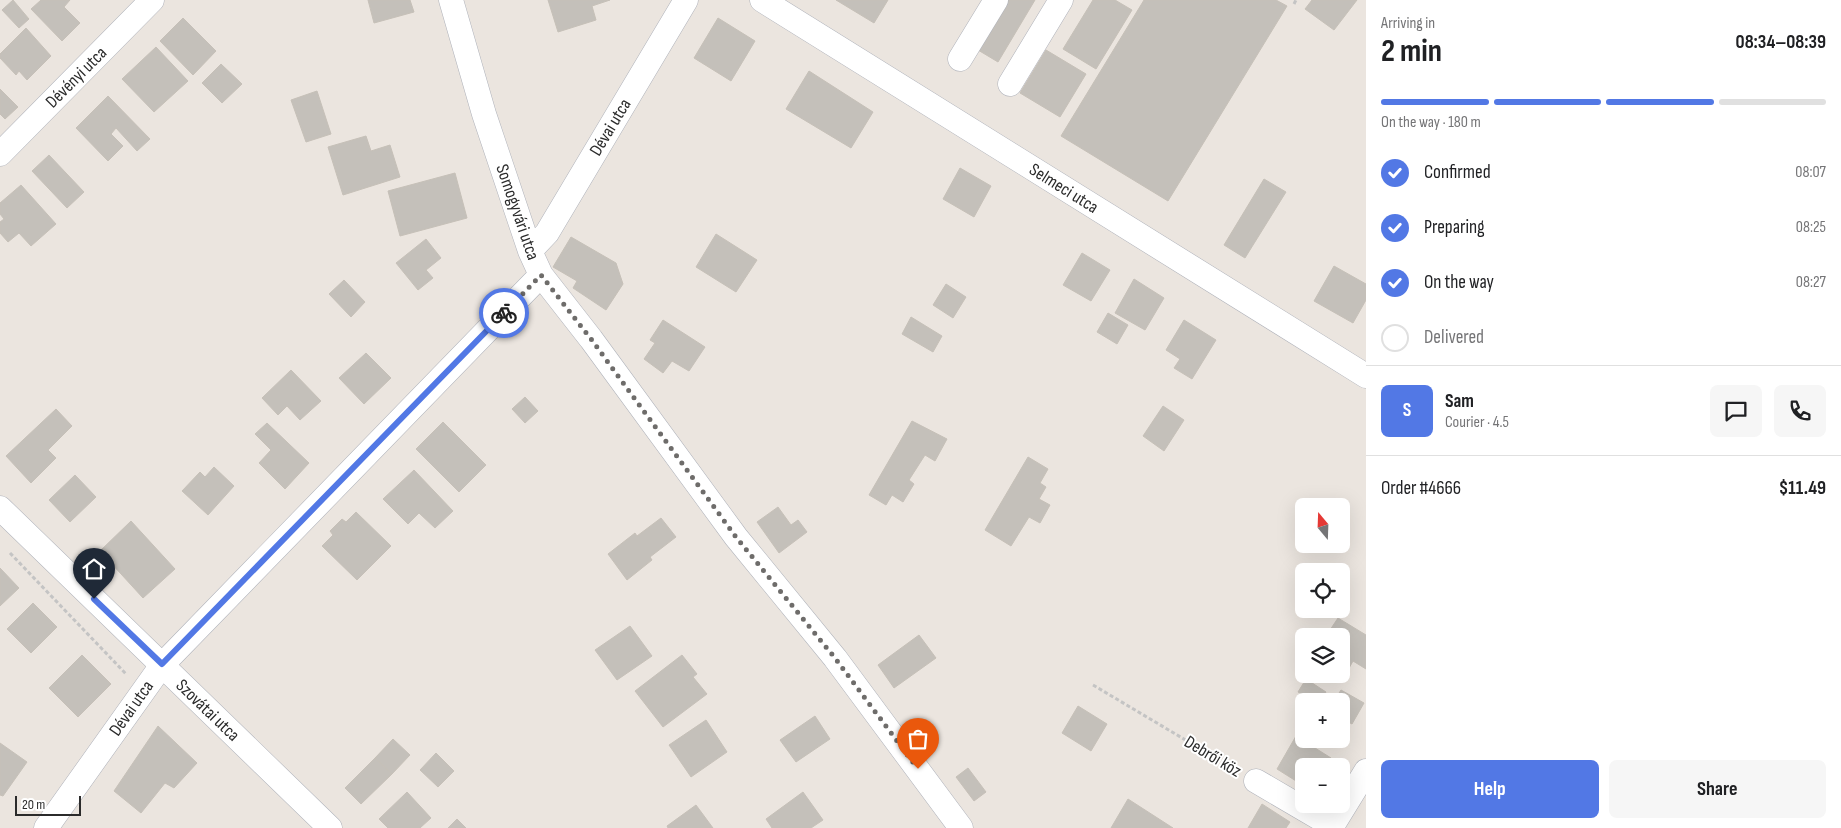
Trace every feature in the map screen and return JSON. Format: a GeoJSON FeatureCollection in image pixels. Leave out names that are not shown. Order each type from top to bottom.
{"type":"FeatureCollection","features":[{"type":"Feature","properties":{"kind":"street","name":"Dévényi utca"},"geometry":{"type":"LineString","coordinates":[[0,154],[152,0]]}},
{"type":"Feature","properties":{"kind":"street","name":"Somogyvári utca"},"geometry":{"type":"LineString","coordinates":[[451,0],[484,114],[530,251],[541,275],[736,537],[835,658],[961,828]]}},
{"type":"Feature","properties":{"kind":"street","name":"Dévai utca"},"geometry":{"type":"LineString","coordinates":[[530,251],[547,232],[686,0]]}},
{"type":"Feature","properties":{"kind":"street","name":"Selmeci utca"},"geometry":{"type":"LineString","coordinates":[[762,0],[1366,376]]}},
{"type":"Feature","properties":{"kind":"street"},"geometry":{"type":"LineString","coordinates":[[960,59],[996,0]]}},
{"type":"Feature","properties":{"kind":"street"},"geometry":{"type":"LineString","coordinates":[[1010,84],[1062,0]]}},
{"type":"Feature","properties":{"kind":"street","name":"Dévai utca"},"geometry":{"type":"LineString","coordinates":[[46,828],[162,664],[541,275]]}},
{"type":"Feature","properties":{"kind":"street","name":"Szovátai utca"},"geometry":{"type":"LineString","coordinates":[[0,508],[330,828]]}},
{"type":"Feature","properties":{"kind":"street"},"geometry":{"type":"LineString","coordinates":[[1332,827],[1366,771]]}},
{"type":"Feature","properties":{"kind":"street","name":"Debrői köz"},"geometry":{"type":"LineString","coordinates":[[1256,781],[1332,827]]}},
{"type":"Feature","properties":{"kind":"path"},"geometry":{"type":"LineString","coordinates":[[7,549],[143,691]]}},
{"type":"Feature","properties":{"kind":"path","name":"Debrői köz"},"geometry":{"type":"LineString","coordinates":[[1093,685],[1256,781]]}},
{"type":"Feature","properties":{"kind":"building"},"geometry":{"type":"Polygon","coordinates":[[[13,0],[29,19],[19,28],[2,10],[13,0]]]}},
{"type":"Feature","properties":{"kind":"building"},"geometry":{"type":"Polygon","coordinates":[[[41,0],[70,0],[64,7],[80,23],[62,41],[31,9],[41,0]]]}},
{"type":"Feature","properties":{"kind":"building"},"geometry":{"type":"Polygon","coordinates":[[[368,0],[410,0],[414,12],[374,23],[368,0]]]}},
{"type":"Feature","properties":{"kind":"building"},"geometry":{"type":"Polygon","coordinates":[[[548,0],[610,0],[592,6],[596,20],[558,32],[548,0]]]}},
{"type":"Feature","properties":{"kind":"building"},"geometry":{"type":"Polygon","coordinates":[[[836,0],[888,0],[874,23],[836,0]]]}},
{"type":"Feature","properties":{"kind":"building"},"geometry":{"type":"Polygon","coordinates":[[[1002,0],[1035,0],[998,62],[973,47],[1002,0]]]}},
{"type":"Feature","properties":{"kind":"building"},"geometry":{"type":"Polygon","coordinates":[[[1093,0],[1115,0],[1132,10],[1096,69],[1063,49],[1093,0]]]}},
{"type":"Feature","properties":{"kind":"building"},"geometry":{"type":"Polygon","coordinates":[[[1144,0],[1276,0],[1287,6],[1168,201],[1061,136],[1144,0]]]}},
{"type":"Feature","properties":{"kind":"building"},"geometry":{"type":"Polygon","coordinates":[[[1312,0],[1357,0],[1334,30],[1305,9],[1312,0]]]}},
{"type":"Feature","properties":{"kind":"building"},"geometry":{"type":"Polygon","coordinates":[[[183,18],[216,51],[193,75],[160,41],[183,18]]]}},
{"type":"Feature","properties":{"kind":"building"},"geometry":{"type":"Polygon","coordinates":[[[718,18],[755,41],[731,81],[694,58],[718,18]]]}},
{"type":"Feature","properties":{"kind":"building"},"geometry":{"type":"Polygon","coordinates":[[[26,28],[51,56],[27,80],[19,71],[16,75],[0,58],[0,54],[26,28]]]}},
{"type":"Feature","properties":{"kind":"building"},"geometry":{"type":"Polygon","coordinates":[[[156,47],[188,81],[154,112],[122,79],[156,47]]]}},
{"type":"Feature","properties":{"kind":"building"},"geometry":{"type":"Polygon","coordinates":[[[1046,50],[1086,74],[1060,117],[1020,93],[1046,50]]]}},
{"type":"Feature","properties":{"kind":"building"},"geometry":{"type":"Polygon","coordinates":[[[221,64],[242,84],[222,103],[202,83],[221,64]]]}},
{"type":"Feature","properties":{"kind":"building"},"geometry":{"type":"Polygon","coordinates":[[[809,71],[873,112],[851,148],[786,109],[809,71]]]}},
{"type":"Feature","properties":{"kind":"building"},"geometry":{"type":"Polygon","coordinates":[[[0,89],[18,107],[5,119],[0,114],[0,89]]]}},
{"type":"Feature","properties":{"kind":"building"},"geometry":{"type":"Polygon","coordinates":[[[317,91],[331,134],[306,142],[291,100],[317,91]]]}},
{"type":"Feature","properties":{"kind":"building"},"geometry":{"type":"Polygon","coordinates":[[[108,96],[150,139],[137,151],[116,128],[111,134],[123,146],[108,161],[76,128],[108,96]]]}},
{"type":"Feature","properties":{"kind":"building"},"geometry":{"type":"Polygon","coordinates":[[[366,136],[371,151],[390,145],[400,177],[343,195],[328,147],[366,136]]]}},
{"type":"Feature","properties":{"kind":"building"},"geometry":{"type":"Polygon","coordinates":[[[49,155],[84,192],[67,208],[32,171],[49,155]]]}},
{"type":"Feature","properties":{"kind":"building"},"geometry":{"type":"Polygon","coordinates":[[[960,168],[991,186],[974,217],[943,199],[960,168]]]}},
{"type":"Feature","properties":{"kind":"building"},"geometry":{"type":"Polygon","coordinates":[[[455,173],[467,218],[400,236],[388,191],[455,173]]]}},
{"type":"Feature","properties":{"kind":"building"},"geometry":{"type":"Polygon","coordinates":[[[1264,179],[1286,192],[1245,258],[1224,245],[1264,179]]]}},
{"type":"Feature","properties":{"kind":"building"},"geometry":{"type":"Polygon","coordinates":[[[21,185],[56,224],[31,246],[19,233],[8,242],[0,233],[0,222],[4,219],[0,214],[0,203],[21,185]]]}},
{"type":"Feature","properties":{"kind":"building"},"geometry":{"type":"Polygon","coordinates":[[[716,234],[757,260],[736,292],[696,267],[716,234]]]}},
{"type":"Feature","properties":{"kind":"building"},"geometry":{"type":"Polygon","coordinates":[[[571,237],[616,263],[623,284],[606,310],[573,288],[577,281],[553,267],[571,237]]]}},
{"type":"Feature","properties":{"kind":"building"},"geometry":{"type":"Polygon","coordinates":[[[426,239],[441,258],[426,270],[433,278],[418,290],[396,263],[426,239]]]}},
{"type":"Feature","properties":{"kind":"building"},"geometry":{"type":"Polygon","coordinates":[[[1082,253],[1110,270],[1091,301],[1063,285],[1082,253]]]}},
{"type":"Feature","properties":{"kind":"building"},"geometry":{"type":"Polygon","coordinates":[[[1334,266],[1366,284],[1366,300],[1353,323],[1314,301],[1334,266]]]}},
{"type":"Feature","properties":{"kind":"building"},"geometry":{"type":"Polygon","coordinates":[[[1134,279],[1164,298],[1145,330],[1115,313],[1134,279]]]}},
{"type":"Feature","properties":{"kind":"building"},"geometry":{"type":"Polygon","coordinates":[[[344,280],[365,302],[351,317],[329,294],[344,280]]]}},
{"type":"Feature","properties":{"kind":"building"},"geometry":{"type":"Polygon","coordinates":[[[946,284],[966,297],[953,318],[933,305],[946,284]]]}},
{"type":"Feature","properties":{"kind":"building"},"geometry":{"type":"Polygon","coordinates":[[[1108,313],[1128,325],[1117,344],[1097,332],[1108,313]]]}},
{"type":"Feature","properties":{"kind":"building"},"geometry":{"type":"Polygon","coordinates":[[[911,317],[942,336],[933,352],[902,334],[911,317]]]}},
{"type":"Feature","properties":{"kind":"building"},"geometry":{"type":"Polygon","coordinates":[[[663,320],[705,347],[689,371],[672,361],[663,373],[644,359],[655,343],[650,340],[663,320]]]}},
{"type":"Feature","properties":{"kind":"building"},"geometry":{"type":"Polygon","coordinates":[[[1184,320],[1216,340],[1192,379],[1174,368],[1180,359],[1166,350],[1184,320]]]}},
{"type":"Feature","properties":{"kind":"building"},"geometry":{"type":"Polygon","coordinates":[[[366,353],[391,378],[364,404],[339,378],[366,353]]]}},
{"type":"Feature","properties":{"kind":"building"},"geometry":{"type":"Polygon","coordinates":[[[291,370],[321,401],[300,420],[287,406],[278,415],[262,398],[291,370]]]}},
{"type":"Feature","properties":{"kind":"building"},"geometry":{"type":"Polygon","coordinates":[[[525,397],[538,411],[525,423],[512,409],[525,397]]]}},
{"type":"Feature","properties":{"kind":"building"},"geometry":{"type":"Polygon","coordinates":[[[1163,406],[1184,420],[1164,451],[1143,436],[1163,406]]]}},
{"type":"Feature","properties":{"kind":"building"},"geometry":{"type":"Polygon","coordinates":[[[56,409],[72,426],[48,450],[56,458],[31,483],[6,456],[56,409]]]}},
{"type":"Feature","properties":{"kind":"building"},"geometry":{"type":"Polygon","coordinates":[[[912,421],[947,439],[935,461],[925,455],[909,480],[914,484],[903,502],[892,495],[886,505],[869,495],[912,421]]]}},
{"type":"Feature","properties":{"kind":"building"},"geometry":{"type":"Polygon","coordinates":[[[443,422],[486,465],[459,492],[416,449],[443,422]]]}},
{"type":"Feature","properties":{"kind":"building"},"geometry":{"type":"Polygon","coordinates":[[[267,423],[309,463],[285,489],[259,463],[271,450],[255,434],[267,423]]]}},
{"type":"Feature","properties":{"kind":"building"},"geometry":{"type":"Polygon","coordinates":[[[1028,457],[1048,469],[1040,483],[1046,487],[1039,499],[1050,505],[1040,523],[1029,517],[1011,546],[985,530],[1028,457]]]}},
{"type":"Feature","properties":{"kind":"building"},"geometry":{"type":"Polygon","coordinates":[[[214,467],[234,486],[208,515],[182,491],[200,472],[205,477],[214,467]]]}},
{"type":"Feature","properties":{"kind":"building"},"geometry":{"type":"Polygon","coordinates":[[[414,470],[453,511],[435,528],[419,513],[408,524],[383,499],[414,470]]]}},
{"type":"Feature","properties":{"kind":"building"},"geometry":{"type":"Polygon","coordinates":[[[75,475],[96,497],[70,522],[49,500],[75,475]]]}},
{"type":"Feature","properties":{"kind":"building"},"geometry":{"type":"Polygon","coordinates":[[[778,507],[791,525],[798,520],[807,532],[779,553],[757,522],[778,507]]]}},
{"type":"Feature","properties":{"kind":"building"},"geometry":{"type":"Polygon","coordinates":[[[356,512],[391,546],[357,580],[322,546],[333,535],[330,531],[342,519],[346,522],[356,512]]]}},
{"type":"Feature","properties":{"kind":"building"},"geometry":{"type":"Polygon","coordinates":[[[661,518],[676,537],[650,557],[652,560],[627,580],[608,554],[635,533],[637,536],[661,518]]]}},
{"type":"Feature","properties":{"kind":"building"},"geometry":{"type":"Polygon","coordinates":[[[131,521],[175,569],[143,598],[100,551],[131,521]]]}},
{"type":"Feature","properties":{"kind":"building"},"geometry":{"type":"Polygon","coordinates":[[[0,568],[19,588],[0,606],[0,568]]]}},
{"type":"Feature","properties":{"kind":"building"},"geometry":{"type":"Polygon","coordinates":[[[33,603],[57,627],[31,653],[7,629],[33,603]]]}},
{"type":"Feature","properties":{"kind":"building"},"geometry":{"type":"Polygon","coordinates":[[[1338,618],[1366,635],[1366,669],[1353,661],[1350,666],[1350,628],[1331,628],[1338,618]]]}},
{"type":"Feature","properties":{"kind":"building"},"geometry":{"type":"Polygon","coordinates":[[[630,626],[652,656],[617,680],[595,650],[630,626]]]}},
{"type":"Feature","properties":{"kind":"building"},"geometry":{"type":"Polygon","coordinates":[[[919,635],[936,658],[894,688],[878,665],[919,635]]]}},
{"type":"Feature","properties":{"kind":"building"},"geometry":{"type":"Polygon","coordinates":[[[82,655],[111,684],[78,717],[49,688],[82,655]]]}},
{"type":"Feature","properties":{"kind":"building"},"geometry":{"type":"Polygon","coordinates":[[[682,655],[697,674],[693,677],[707,694],[663,727],[635,691],[682,655]]]}},
{"type":"Feature","properties":{"kind":"building"},"geometry":{"type":"Polygon","coordinates":[[[1304,683],[1312,683],[1326,692],[1300,693],[1298,692],[1304,683]]]}},
{"type":"Feature","properties":{"kind":"building"},"geometry":{"type":"Polygon","coordinates":[[[1350,695],[1364,703],[1352,724],[1350,723],[1350,695]]]}},
{"type":"Feature","properties":{"kind":"building"},"geometry":{"type":"Polygon","coordinates":[[[1078,706],[1107,724],[1091,751],[1062,733],[1078,706]]]}},
{"type":"Feature","properties":{"kind":"building"},"geometry":{"type":"Polygon","coordinates":[[[815,716],[830,739],[796,762],[780,740],[815,716]]]}},
{"type":"Feature","properties":{"kind":"building"},"geometry":{"type":"Polygon","coordinates":[[[706,720],[727,752],[691,777],[669,745],[706,720]]]}},
{"type":"Feature","properties":{"kind":"building"},"geometry":{"type":"Polygon","coordinates":[[[158,726],[197,763],[174,788],[165,783],[141,813],[114,791],[158,726]]]}},
{"type":"Feature","properties":{"kind":"building"},"geometry":{"type":"Polygon","coordinates":[[[1295,738],[1295,748],[1315,748],[1331,758],[1295,758],[1295,780],[1277,769],[1295,738]]]}},
{"type":"Feature","properties":{"kind":"building"},"geometry":{"type":"Polygon","coordinates":[[[393,739],[410,755],[392,774],[375,758],[393,739]]]}},
{"type":"Feature","properties":{"kind":"building"},"geometry":{"type":"Polygon","coordinates":[[[0,743],[27,762],[3,796],[0,795],[0,743]]]}},
{"type":"Feature","properties":{"kind":"building"},"geometry":{"type":"Polygon","coordinates":[[[436,753],[454,771],[438,787],[420,770],[436,753]]]}},
{"type":"Feature","properties":{"kind":"building"},"geometry":{"type":"Polygon","coordinates":[[[375,758],[392,774],[361,804],[345,788],[375,758]]]}},
{"type":"Feature","properties":{"kind":"building"},"geometry":{"type":"Polygon","coordinates":[[[968,768],[986,792],[974,801],[956,777],[968,768]]]}},
{"type":"Feature","properties":{"kind":"building"},"geometry":{"type":"Polygon","coordinates":[[[407,792],[431,818],[420,828],[388,828],[379,819],[407,792]]]}},
{"type":"Feature","properties":{"kind":"building"},"geometry":{"type":"Polygon","coordinates":[[[803,792],[823,820],[811,828],[772,828],[766,819],[803,792]]]}},
{"type":"Feature","properties":{"kind":"building"},"geometry":{"type":"Polygon","coordinates":[[[1128,799],[1173,828],[1111,828],[1128,799]]]}},
{"type":"Feature","properties":{"kind":"building"},"geometry":{"type":"Polygon","coordinates":[[[1262,804],[1290,822],[1286,828],[1248,828],[1262,804]]]}},
{"type":"Feature","properties":{"kind":"building"},"geometry":{"type":"Polygon","coordinates":[[[696,805],[713,828],[668,828],[667,826],[696,805]]]}},
{"type":"Feature","properties":{"kind":"building"},"geometry":{"type":"Polygon","coordinates":[[[457,819],[466,828],[448,828],[457,819]]]}},
{"type":"Feature","properties":{"kind":"way so far"},"geometry":{"type":"LineString","coordinates":[[504,313],[541,275],[591,339],[736,537],[835,658],[918,769]]}},
{"type":"Feature","properties":{"kind":"route"},"geometry":{"type":"LineString","coordinates":[[94,599],[162,664],[504,313]]}}]}
